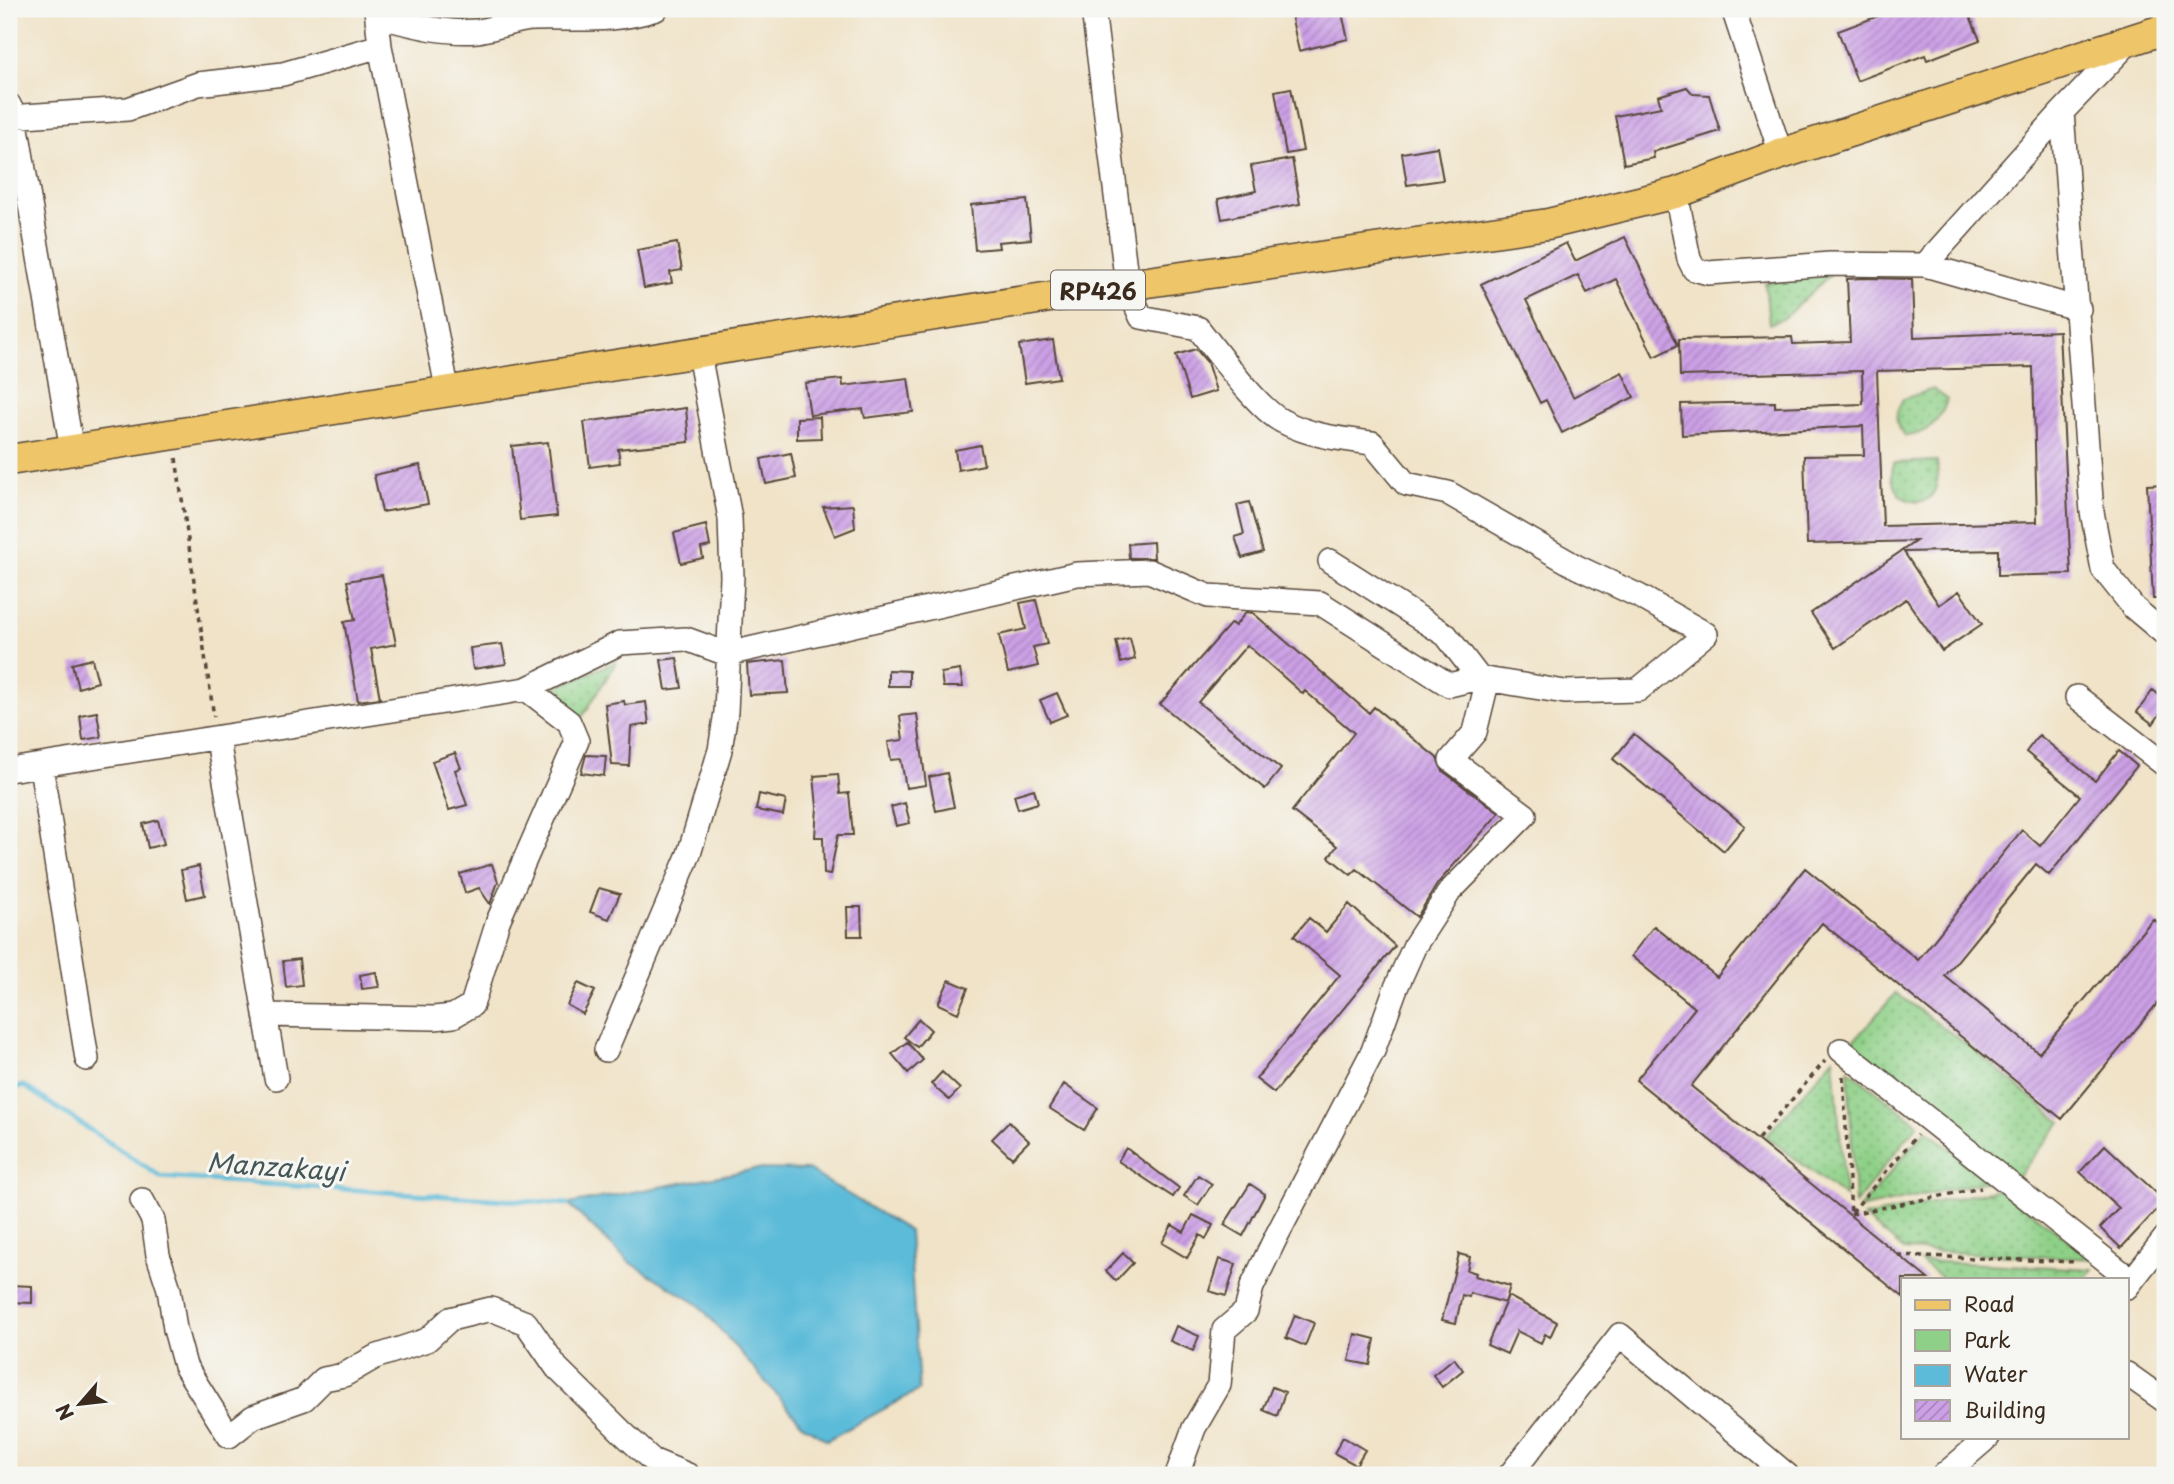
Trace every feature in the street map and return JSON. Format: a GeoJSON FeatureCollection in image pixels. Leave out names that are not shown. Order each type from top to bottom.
{"type":"FeatureCollection","features":[{"type":"Feature","properties":{"kind":"main road","name":"RP426"},"geometry":{"type":"LineString","coordinates":[[9,460],[1126,285],[1548,224],[1676,193],[1781,154],[2127,44],[2165,29]]}},
{"type":"Feature","properties":{"kind":"street"},"geometry":{"type":"LineString","coordinates":[[448,393],[380,46],[377,13],[429,29],[477,31],[532,19],[581,22],[629,18],[656,9]]}},
{"type":"Feature","properties":{"kind":"street"},"geometry":{"type":"LineString","coordinates":[[9,770],[218,740],[526,690],[620,643],[687,639],[727,654],[1077,575],[1149,571],[1208,596],[1320,603],[1449,685],[1479,678],[1565,692],[1638,690],[1706,634],[1639,596],[1577,567],[1448,494],[1406,484],[1371,443],[1319,436],[1279,420],[1236,377],[1198,328],[1141,317],[1126,285],[1093,9]]}},
{"type":"Feature","properties":{"kind":"street"},"geometry":{"type":"LineString","coordinates":[[1733,9],[1781,154]]}},
{"type":"Feature","properties":{"kind":"street"},"geometry":{"type":"LineString","coordinates":[[1925,265],[2062,112],[2127,44]]}},
{"type":"Feature","properties":{"kind":"street"},"geometry":{"type":"LineString","coordinates":[[72,450],[11,113],[128,109],[198,84],[283,74],[380,46]]}},
{"type":"Feature","properties":{"kind":"street"},"geometry":{"type":"LineString","coordinates":[[2062,112],[2079,309],[2092,512],[2103,569],[2134,608],[2165,634]]}},
{"type":"Feature","properties":{"kind":"street"},"geometry":{"type":"LineString","coordinates":[[1676,193],[1689,260],[1694,269],[1708,273],[1830,264],[1925,265],[2079,309]]}},
{"type":"Feature","properties":{"kind":"street"},"geometry":{"type":"LineString","coordinates":[[606,1050],[693,841],[720,750],[726,712],[732,577],[730,519],[699,354]]}},
{"type":"Feature","properties":{"kind":"street"},"geometry":{"type":"LineString","coordinates":[[1177,1475],[1195,1428],[1219,1385],[1224,1330],[1246,1311],[1252,1287],[1270,1250],[1373,1051],[1415,945],[1450,891],[1525,815],[1451,760],[1475,732],[1486,687],[1446,635],[1331,561]]}},
{"type":"Feature","properties":{"kind":"street"},"geometry":{"type":"LineString","coordinates":[[265,1015],[434,1018],[453,1016],[472,1005],[498,921],[577,741],[575,729],[569,722],[526,690]]}},
{"type":"Feature","properties":{"kind":"street"},"geometry":{"type":"LineString","coordinates":[[2077,697],[2165,765]]}},
{"type":"Feature","properties":{"kind":"street"},"geometry":{"type":"LineString","coordinates":[[218,740],[276,1078]]}},
{"type":"Feature","properties":{"kind":"street"},"geometry":{"type":"LineString","coordinates":[[41,766],[88,1059]]}},
{"type":"Feature","properties":{"kind":"street"},"geometry":{"type":"LineString","coordinates":[[1841,1050],[2110,1264],[2123,1278]]}},
{"type":"Feature","properties":{"kind":"street"},"geometry":{"type":"LineString","coordinates":[[142,1200],[153,1220],[158,1255],[169,1289],[175,1329],[186,1366],[229,1436],[253,1417],[304,1399],[324,1379],[344,1375],[375,1357],[427,1340],[450,1319],[491,1309],[526,1323],[557,1368],[623,1433],[653,1460],[688,1475]]}},
{"type":"Feature","properties":{"kind":"street"},"geometry":{"type":"LineString","coordinates":[[2129,1284],[2165,1238]]}},
{"type":"Feature","properties":{"kind":"street"},"geometry":{"type":"LineString","coordinates":[[1510,1475],[1620,1335],[1787,1475]]}},
{"type":"Feature","properties":{"kind":"street"},"geometry":{"type":"LineString","coordinates":[[2128,1375],[2165,1401]]}},
{"type":"Feature","properties":{"kind":"street"},"geometry":{"type":"LineString","coordinates":[[1944,1475],[1987,1438]]}},
{"type":"Feature","properties":{"kind":"path"},"geometry":{"type":"LineString","coordinates":[[173,435],[218,740]]}},
{"type":"Feature","properties":{"kind":"path"},"geometry":{"type":"LineString","coordinates":[[1758,1139],[1832,1053],[1841,1050],[1851,1214]]}},
{"type":"Feature","properties":{"kind":"path"},"geometry":{"type":"LineString","coordinates":[[1851,1214],[1930,1121]]}},
{"type":"Feature","properties":{"kind":"path"},"geometry":{"type":"LineString","coordinates":[[1851,1214],[2007,1183]]}},
{"type":"Feature","properties":{"kind":"path"},"geometry":{"type":"LineString","coordinates":[[1898,1255],[2110,1264]]}},
{"type":"Feature","properties":{"kind":"green space"},"geometry":{"type":"Polygon","coordinates":[[[1834,271],[1783,319],[1769,324],[1765,283],[1834,271]]]}},
{"type":"Feature","properties":{"kind":"green space"},"geometry":{"type":"Polygon","coordinates":[[[1933,389],[1947,399],[1941,413],[1933,425],[1921,433],[1906,436],[1898,427],[1896,418],[1903,399],[1933,389]]]}},
{"type":"Feature","properties":{"kind":"green space"},"geometry":{"type":"Polygon","coordinates":[[[1937,461],[1935,488],[1927,500],[1920,502],[1900,496],[1892,478],[1893,463],[1937,461]]]}},
{"type":"Feature","properties":{"kind":"green space"},"geometry":{"type":"Polygon","coordinates":[[[617,661],[583,716],[573,719],[545,692],[617,661]]]}},
{"type":"Feature","properties":{"kind":"green space"},"geometry":{"type":"Polygon","coordinates":[[[1896,993],[1977,1052],[2061,1122],[2015,1180],[1849,1046],[1896,993]]]}},
{"type":"Feature","properties":{"kind":"green space"},"geometry":{"type":"Polygon","coordinates":[[[1834,1058],[1845,1197],[1766,1136],[1834,1058]]]}},
{"type":"Feature","properties":{"kind":"green space"},"geometry":{"type":"Polygon","coordinates":[[[1848,1069],[1918,1124],[1855,1204],[1848,1069]]]}},
{"type":"Feature","properties":{"kind":"green space"},"geometry":{"type":"Polygon","coordinates":[[[1926,1130],[1991,1180],[1859,1209],[1926,1130]]]}},
{"type":"Feature","properties":{"kind":"green space"},"geometry":{"type":"Polygon","coordinates":[[[1999,1189],[2096,1259],[1904,1250],[1864,1217],[1999,1189]]]}},
{"type":"Feature","properties":{"kind":"green space"},"geometry":{"type":"Polygon","coordinates":[[[1920,1261],[2093,1269],[2085,1278],[1942,1278],[1920,1261]]]}},
{"type":"Feature","properties":{"kind":"water"},"geometry":{"type":"Polygon","coordinates":[[[756,1169],[808,1170],[909,1231],[919,1390],[827,1440],[803,1425],[699,1305],[628,1261],[568,1204],[756,1169]]]}},
{"type":"Feature","properties":{"kind":"building"},"geometry":{"type":"Polygon","coordinates":[[[1318,9],[1341,9],[1348,39],[1299,51],[1291,15],[1318,9]]]}},
{"type":"Feature","properties":{"kind":"building"},"geometry":{"type":"Polygon","coordinates":[[[1897,9],[1967,9],[1980,40],[1927,60],[1925,55],[1857,81],[1838,31],[1897,9]]]}},
{"type":"Feature","properties":{"kind":"building"},"geometry":{"type":"Polygon","coordinates":[[[1687,87],[1693,94],[1709,95],[1720,131],[1653,152],[1654,158],[1624,164],[1615,116],[1661,107],[1658,96],[1687,87]]]}},
{"type":"Feature","properties":{"kind":"building"},"geometry":{"type":"Polygon","coordinates":[[[1291,88],[1303,151],[1286,154],[1275,91],[1291,88]]]}},
{"type":"Feature","properties":{"kind":"building"},"geometry":{"type":"Polygon","coordinates":[[[1437,147],[1443,180],[1407,185],[1402,153],[1437,147]]]}},
{"type":"Feature","properties":{"kind":"building"},"geometry":{"type":"Polygon","coordinates":[[[1292,159],[1300,204],[1222,219],[1218,199],[1256,191],[1251,166],[1292,159]]]}},
{"type":"Feature","properties":{"kind":"building"},"geometry":{"type":"Polygon","coordinates":[[[1027,200],[1031,239],[998,242],[999,248],[975,250],[971,205],[1027,200]]]}},
{"type":"Feature","properties":{"kind":"building"},"geometry":{"type":"Polygon","coordinates":[[[1625,237],[1678,345],[1654,357],[1616,279],[1587,293],[1578,275],[1526,300],[1573,397],[1622,372],[1634,397],[1562,433],[1546,400],[1540,403],[1481,284],[1566,243],[1575,261],[1625,237]]]}},
{"type":"Feature","properties":{"kind":"building"},"geometry":{"type":"Polygon","coordinates":[[[677,243],[682,270],[670,272],[672,283],[644,288],[637,250],[677,243]]]}},
{"type":"Feature","properties":{"kind":"building"},"geometry":{"type":"Polygon","coordinates":[[[1847,279],[1912,279],[1914,337],[2059,331],[2071,574],[1998,576],[1998,550],[1904,552],[1939,605],[1959,591],[1982,624],[1942,651],[1906,599],[1835,648],[1811,613],[1916,541],[1807,544],[1804,456],[1864,455],[1863,426],[1682,435],[1681,404],[1775,402],[1775,407],[1863,404],[1862,371],[1680,376],[1679,339],[1792,337],[1793,344],[1850,342],[1847,279]],[[2033,367],[1877,371],[1883,526],[2037,522],[2033,367]]]}},
{"type":"Feature","properties":{"kind":"building"},"geometry":{"type":"Polygon","coordinates":[[[1053,340],[1059,378],[1025,383],[1019,345],[1053,340]]]}},
{"type":"Feature","properties":{"kind":"building"},"geometry":{"type":"Polygon","coordinates":[[[1196,349],[1207,362],[1216,391],[1190,399],[1176,355],[1196,349]]]}},
{"type":"Feature","properties":{"kind":"building"},"geometry":{"type":"Polygon","coordinates":[[[908,378],[913,412],[865,418],[863,409],[810,415],[805,383],[842,379],[843,386],[908,378]]]}},
{"type":"Feature","properties":{"kind":"building"},"geometry":{"type":"Polygon","coordinates":[[[686,408],[689,442],[618,449],[620,463],[590,467],[584,422],[686,408]]]}},
{"type":"Feature","properties":{"kind":"building"},"geometry":{"type":"Polygon","coordinates":[[[820,417],[821,438],[797,439],[797,418],[820,417]]]}},
{"type":"Feature","properties":{"kind":"building"},"geometry":{"type":"Polygon","coordinates":[[[548,442],[557,516],[520,520],[512,446],[548,442]]]}},
{"type":"Feature","properties":{"kind":"building"},"geometry":{"type":"Polygon","coordinates":[[[980,445],[984,465],[958,470],[955,450],[980,445]]]}},
{"type":"Feature","properties":{"kind":"building"},"geometry":{"type":"Polygon","coordinates":[[[791,453],[796,478],[766,484],[761,459],[791,453]]]}},
{"type":"Feature","properties":{"kind":"building"},"geometry":{"type":"Polygon","coordinates":[[[420,465],[428,504],[382,512],[374,475],[420,465]]]}},
{"type":"Feature","properties":{"kind":"building"},"geometry":{"type":"Polygon","coordinates":[[[2165,484],[2165,599],[2153,599],[2147,485],[2165,484]]]}},
{"type":"Feature","properties":{"kind":"building"},"geometry":{"type":"Polygon","coordinates":[[[1249,502],[1263,552],[1242,558],[1235,537],[1244,534],[1237,505],[1249,502]]]}},
{"type":"Feature","properties":{"kind":"building"},"geometry":{"type":"Polygon","coordinates":[[[853,505],[855,528],[835,536],[823,507],[853,505]]]}},
{"type":"Feature","properties":{"kind":"building"},"geometry":{"type":"Polygon","coordinates":[[[706,525],[710,546],[701,548],[703,558],[681,563],[674,533],[706,525]]]}},
{"type":"Feature","properties":{"kind":"building"},"geometry":{"type":"Polygon","coordinates":[[[1153,542],[1154,558],[1129,558],[1128,544],[1153,542]]]}},
{"type":"Feature","properties":{"kind":"building"},"geometry":{"type":"Polygon","coordinates":[[[382,575],[396,644],[371,649],[380,698],[358,701],[344,622],[355,620],[347,581],[382,575]]]}},
{"type":"Feature","properties":{"kind":"building"},"geometry":{"type":"Polygon","coordinates":[[[1036,600],[1047,644],[1033,647],[1038,666],[1008,673],[999,635],[1026,629],[1020,603],[1036,600]]]}},
{"type":"Feature","properties":{"kind":"building"},"geometry":{"type":"Polygon","coordinates":[[[1246,612],[1253,613],[1369,713],[1374,707],[1437,758],[1443,771],[1499,813],[1438,883],[1417,917],[1357,869],[1351,875],[1329,857],[1337,846],[1292,811],[1354,733],[1305,691],[1303,694],[1247,645],[1198,702],[1281,769],[1265,789],[1160,704],[1231,623],[1235,626],[1246,612]]]}},
{"type":"Feature","properties":{"kind":"building"},"geometry":{"type":"Polygon","coordinates":[[[1130,638],[1135,659],[1121,663],[1116,641],[1130,638]]]}},
{"type":"Feature","properties":{"kind":"building"},"geometry":{"type":"Polygon","coordinates":[[[502,644],[506,664],[473,669],[470,648],[502,644]]]}},
{"type":"Feature","properties":{"kind":"building"},"geometry":{"type":"Polygon","coordinates":[[[677,658],[682,688],[666,690],[661,660],[677,658]]]}},
{"type":"Feature","properties":{"kind":"building"},"geometry":{"type":"Polygon","coordinates":[[[92,659],[98,682],[78,688],[72,664],[92,659]]]}},
{"type":"Feature","properties":{"kind":"building"},"geometry":{"type":"Polygon","coordinates":[[[785,660],[788,693],[749,695],[747,664],[785,660]]]}},
{"type":"Feature","properties":{"kind":"building"},"geometry":{"type":"Polygon","coordinates":[[[888,670],[909,671],[909,686],[888,686],[888,670]]]}},
{"type":"Feature","properties":{"kind":"building"},"geometry":{"type":"Polygon","coordinates":[[[960,670],[963,687],[943,687],[941,673],[960,670]]]}},
{"type":"Feature","properties":{"kind":"building"},"geometry":{"type":"Polygon","coordinates":[[[2153,690],[2165,700],[2165,707],[2153,724],[2137,712],[2153,690]]]}},
{"type":"Feature","properties":{"kind":"building"},"geometry":{"type":"Polygon","coordinates":[[[1057,693],[1067,715],[1050,722],[1040,700],[1057,693]]]}},
{"type":"Feature","properties":{"kind":"building"},"geometry":{"type":"Polygon","coordinates":[[[624,701],[625,705],[646,702],[649,724],[631,727],[629,766],[612,765],[605,704],[624,701]]]}},
{"type":"Feature","properties":{"kind":"building"},"geometry":{"type":"Polygon","coordinates":[[[97,712],[101,737],[83,740],[80,715],[97,712]]]}},
{"type":"Feature","properties":{"kind":"building"},"geometry":{"type":"Polygon","coordinates":[[[917,714],[926,785],[906,788],[901,759],[891,760],[888,742],[903,740],[900,716],[917,714]]]}},
{"type":"Feature","properties":{"kind":"building"},"geometry":{"type":"Polygon","coordinates":[[[1634,734],[1745,826],[1724,851],[1613,759],[1634,734]]]}},
{"type":"Feature","properties":{"kind":"building"},"geometry":{"type":"Polygon","coordinates":[[[2039,735],[2095,781],[2119,751],[2137,766],[2049,875],[2036,864],[1945,976],[2039,1053],[2153,919],[2165,930],[2165,994],[2062,1119],[1822,923],[1691,1086],[1927,1278],[1901,1278],[1901,1295],[1636,1080],[1695,1008],[1631,956],[1654,926],[1717,977],[1805,868],[1918,960],[2022,830],[2040,846],[2080,796],[2026,752],[2039,735]]]}},
{"type":"Feature","properties":{"kind":"building"},"geometry":{"type":"Polygon","coordinates":[[[455,753],[461,768],[455,770],[467,805],[449,810],[432,761],[455,753]]]}},
{"type":"Feature","properties":{"kind":"building"},"geometry":{"type":"Polygon","coordinates":[[[586,755],[606,756],[604,776],[581,773],[586,755]]]}},
{"type":"Feature","properties":{"kind":"building"},"geometry":{"type":"Polygon","coordinates":[[[947,773],[954,807],[936,811],[929,777],[947,773]]]}},
{"type":"Feature","properties":{"kind":"building"},"geometry":{"type":"Polygon","coordinates":[[[838,774],[840,794],[849,793],[853,835],[838,835],[830,875],[824,874],[823,837],[815,837],[817,807],[814,776],[838,774]]]}},
{"type":"Feature","properties":{"kind":"building"},"geometry":{"type":"Polygon","coordinates":[[[1034,789],[1038,803],[1018,809],[1014,795],[1034,789]]]}},
{"type":"Feature","properties":{"kind":"building"},"geometry":{"type":"Polygon","coordinates":[[[759,794],[786,800],[783,815],[756,810],[759,794]]]}},
{"type":"Feature","properties":{"kind":"building"},"geometry":{"type":"Polygon","coordinates":[[[905,803],[910,823],[896,826],[891,807],[905,803]]]}},
{"type":"Feature","properties":{"kind":"building"},"geometry":{"type":"Polygon","coordinates":[[[158,820],[164,844],[148,848],[143,824],[158,820]]]}},
{"type":"Feature","properties":{"kind":"building"},"geometry":{"type":"Polygon","coordinates":[[[492,864],[498,882],[490,904],[479,888],[465,893],[460,874],[492,864]]]}},
{"type":"Feature","properties":{"kind":"building"},"geometry":{"type":"Polygon","coordinates":[[[199,866],[205,895],[187,899],[181,870],[199,866]]]}},
{"type":"Feature","properties":{"kind":"building"},"geometry":{"type":"Polygon","coordinates":[[[599,888],[620,894],[609,919],[590,912],[599,888]]]}},
{"type":"Feature","properties":{"kind":"building"},"geometry":{"type":"Polygon","coordinates":[[[1349,904],[1395,946],[1274,1093],[1256,1079],[1340,975],[1294,936],[1309,918],[1326,932],[1349,904]]]}},
{"type":"Feature","properties":{"kind":"building"},"geometry":{"type":"Polygon","coordinates":[[[847,907],[861,907],[862,936],[848,936],[847,907]]]}},
{"type":"Feature","properties":{"kind":"building"},"geometry":{"type":"Polygon","coordinates":[[[299,959],[302,985],[286,987],[283,961],[299,959]]]}},
{"type":"Feature","properties":{"kind":"building"},"geometry":{"type":"Polygon","coordinates":[[[376,972],[379,987],[362,989],[360,975],[376,972]]]}},
{"type":"Feature","properties":{"kind":"building"},"geometry":{"type":"Polygon","coordinates":[[[949,980],[968,988],[958,1013],[938,1004],[949,980]]]}},
{"type":"Feature","properties":{"kind":"building"},"geometry":{"type":"Polygon","coordinates":[[[578,983],[595,991],[583,1014],[567,1005],[578,983]]]}},
{"type":"Feature","properties":{"kind":"building"},"geometry":{"type":"Polygon","coordinates":[[[919,1019],[931,1030],[917,1047],[904,1037],[919,1019]]]}},
{"type":"Feature","properties":{"kind":"building"},"geometry":{"type":"Polygon","coordinates":[[[907,1042],[923,1060],[908,1073],[892,1054],[907,1042]]]}},
{"type":"Feature","properties":{"kind":"building"},"geometry":{"type":"Polygon","coordinates":[[[942,1072],[960,1089],[949,1100],[931,1084],[942,1072]]]}},
{"type":"Feature","properties":{"kind":"building"},"geometry":{"type":"Polygon","coordinates":[[[1064,1084],[1098,1108],[1084,1130],[1049,1108],[1064,1084]]]}},
{"type":"Feature","properties":{"kind":"building"},"geometry":{"type":"Polygon","coordinates":[[[1009,1122],[1029,1141],[1012,1158],[992,1139],[1009,1122]]]}},
{"type":"Feature","properties":{"kind":"building"},"geometry":{"type":"Polygon","coordinates":[[[2105,1145],[2165,1201],[2121,1248],[2100,1228],[2119,1208],[2080,1172],[2105,1145]]]}},
{"type":"Feature","properties":{"kind":"building"},"geometry":{"type":"Polygon","coordinates":[[[1126,1148],[1179,1188],[1173,1197],[1118,1161],[1126,1148]]]}},
{"type":"Feature","properties":{"kind":"building"},"geometry":{"type":"Polygon","coordinates":[[[1198,1175],[1212,1184],[1198,1205],[1184,1196],[1198,1175]]]}},
{"type":"Feature","properties":{"kind":"building"},"geometry":{"type":"Polygon","coordinates":[[[1250,1184],[1265,1194],[1243,1236],[1224,1225],[1250,1184]]]}},
{"type":"Feature","properties":{"kind":"building"},"geometry":{"type":"Polygon","coordinates":[[[1193,1215],[1213,1225],[1206,1239],[1200,1235],[1187,1258],[1162,1243],[1172,1225],[1184,1232],[1193,1215]]]}},
{"type":"Feature","properties":{"kind":"building"},"geometry":{"type":"Polygon","coordinates":[[[1123,1253],[1133,1263],[1116,1281],[1106,1271],[1123,1253]]]}},
{"type":"Feature","properties":{"kind":"building"},"geometry":{"type":"Polygon","coordinates":[[[1459,1254],[1470,1257],[1467,1270],[1476,1273],[1475,1276],[1510,1286],[1505,1303],[1470,1293],[1469,1297],[1462,1295],[1456,1323],[1442,1320],[1459,1254]]]}},
{"type":"Feature","properties":{"kind":"building"},"geometry":{"type":"Polygon","coordinates":[[[1219,1259],[1236,1264],[1226,1296],[1209,1291],[1219,1259]]]}},
{"type":"Feature","properties":{"kind":"building"},"geometry":{"type":"Polygon","coordinates":[[[9,1285],[32,1286],[32,1303],[9,1302],[9,1285]]]}},
{"type":"Feature","properties":{"kind":"building"},"geometry":{"type":"Polygon","coordinates":[[[1508,1296],[1557,1322],[1550,1337],[1545,1334],[1541,1343],[1517,1331],[1507,1354],[1487,1345],[1508,1296]]]}},
{"type":"Feature","properties":{"kind":"building"},"geometry":{"type":"Polygon","coordinates":[[[1295,1315],[1314,1323],[1305,1346],[1286,1338],[1295,1315]]]}},
{"type":"Feature","properties":{"kind":"building"},"geometry":{"type":"Polygon","coordinates":[[[1176,1326],[1199,1336],[1193,1351],[1170,1341],[1176,1326]]]}},
{"type":"Feature","properties":{"kind":"building"},"geometry":{"type":"Polygon","coordinates":[[[1355,1334],[1375,1339],[1370,1365],[1349,1361],[1355,1334]]]}},
{"type":"Feature","properties":{"kind":"building"},"geometry":{"type":"Polygon","coordinates":[[[1454,1358],[1463,1370],[1442,1387],[1433,1375],[1454,1358]]]}},
{"type":"Feature","properties":{"kind":"building"},"geometry":{"type":"Polygon","coordinates":[[[1272,1387],[1285,1392],[1277,1416],[1263,1410],[1272,1387]]]}},
{"type":"Feature","properties":{"kind":"building"},"geometry":{"type":"Polygon","coordinates":[[[1343,1437],[1365,1450],[1356,1465],[1334,1453],[1343,1437]]]}},
{"type":"Feature","properties":{"kind":"waterway","name":"Manzakayi"},"geometry":{"type":"LineString","coordinates":[[9,1089],[24,1086],[161,1177],[568,1204]]}}]}
